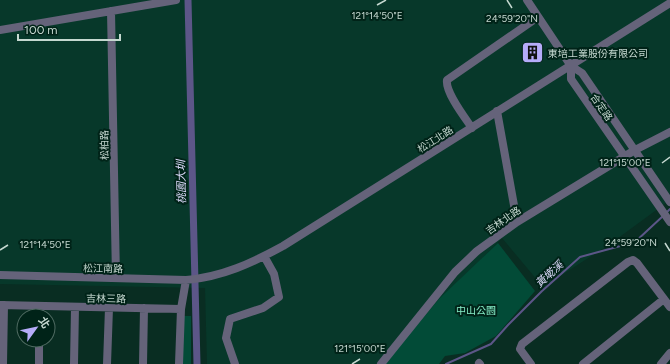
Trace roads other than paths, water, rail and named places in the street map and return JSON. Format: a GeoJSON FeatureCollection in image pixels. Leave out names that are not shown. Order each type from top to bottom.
{"type":"FeatureCollection","features":[{"type":"Feature","properties":{"kind":"street"},"geometry":{"type":"LineString","coordinates":[[130,0],[137,6]]}},
{"type":"Feature","properties":{"kind":"street"},"geometry":{"type":"LineString","coordinates":[[0,30],[176,0]]}},
{"type":"Feature","properties":{"kind":"street","name":"合定路"},"geometry":{"type":"LineString","coordinates":[[527,0],[571,66],[582,73],[670,202]]}},
{"type":"Feature","properties":{"kind":"street","name":"松江北路"},"geometry":{"type":"LineString","coordinates":[[204,278],[245,266],[290,242],[670,3]]}},
{"type":"Feature","properties":{"kind":"street","name":"松柏路"},"geometry":{"type":"LineString","coordinates":[[111,11],[116,278]]}},
{"type":"Feature","properties":{"kind":"street"},"geometry":{"type":"LineString","coordinates":[[472,128],[449,91],[447,80],[538,17]]}},
{"type":"Feature","properties":{"kind":"street","name":"合定路"},"geometry":{"type":"LineString","coordinates":[[571,66],[571,79],[666,217]]}},
{"type":"Feature","properties":{"kind":"street"},"geometry":{"type":"LineString","coordinates":[[497,112],[517,222]]}},
{"type":"Feature","properties":{"kind":"street","name":"吉林北路"},"geometry":{"type":"LineString","coordinates":[[381,364],[455,272],[477,251],[517,222],[624,156],[670,132]]}},
{"type":"Feature","properties":{"kind":"street"},"geometry":{"type":"LineString","coordinates":[[235,364],[226,338],[230,319],[263,308],[279,297],[274,274],[264,256]]}},
{"type":"Feature","properties":{"kind":"street"},"geometry":{"type":"LineString","coordinates":[[531,364],[520,349],[522,344],[628,262],[633,260],[637,263],[670,307]]}},
{"type":"Feature","properties":{"kind":"street","name":"松江南路"},"geometry":{"type":"LineString","coordinates":[[0,275],[116,278],[204,278]]}},
{"type":"Feature","properties":{"kind":"street"},"geometry":{"type":"LineString","coordinates":[[179,364],[181,309],[188,279]]}},
{"type":"Feature","properties":{"kind":"street"},"geometry":{"type":"LineString","coordinates":[[584,364],[664,299]]}},
{"type":"Feature","properties":{"kind":"street"},"geometry":{"type":"LineString","coordinates":[[2,305],[3,364]]}},
{"type":"Feature","properties":{"kind":"street","name":"吉林三路"},"geometry":{"type":"LineString","coordinates":[[2,305],[181,309]]}},
{"type":"Feature","properties":{"kind":"street"},"geometry":{"type":"LineString","coordinates":[[74,364],[75,307]]}},
{"type":"Feature","properties":{"kind":"street"},"geometry":{"type":"LineString","coordinates":[[107,364],[109,308]]}},
{"type":"Feature","properties":{"kind":"street"},"geometry":{"type":"LineString","coordinates":[[142,364],[144,308]]}},
{"type":"Feature","properties":{"kind":"street"},"geometry":{"type":"LineString","coordinates":[[39,348],[39,364]]}},
{"type":"Feature","properties":{"kind":"street"},"geometry":{"type":"LineString","coordinates":[[661,364],[670,353]]}},
{"type":"Feature","properties":{"kind":"waterway","name":"桃園大圳"},"geometry":{"type":"LineString","coordinates":[[188,0],[197,364]]}},
{"type":"Feature","properties":{"kind":"waterway","name":"黃墘溪"},"geometry":{"type":"LineString","coordinates":[[666,213],[670,209]]}},
{"type":"Feature","properties":{"kind":"waterway","name":"黃墘溪"},"geometry":{"type":"LineString","coordinates":[[446,364],[491,344],[542,291],[580,257],[635,242],[663,216]]}},
{"type":"Feature","properties":{"kind":"place","name":"東培工業股份有限公司"},"geometry":{"type":"Point","coordinates":[532,53]}},
{"type":"Feature","properties":{"kind":"park label","name":"中山公園"},"geometry":{"type":"Point","coordinates":[476,310]}}]}
